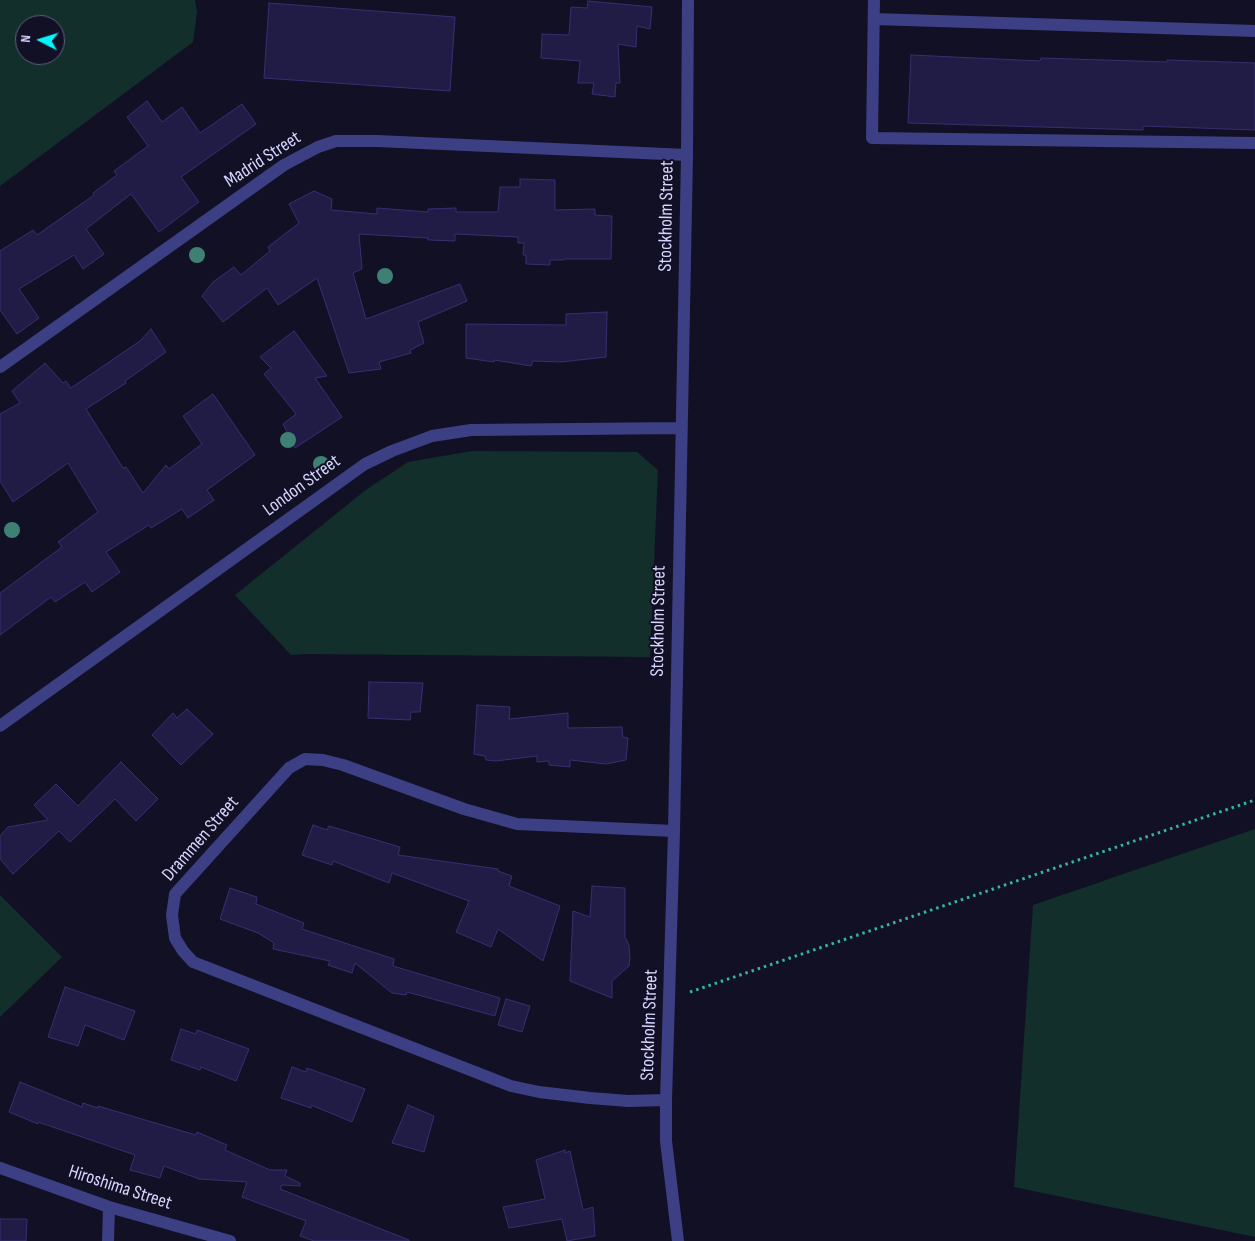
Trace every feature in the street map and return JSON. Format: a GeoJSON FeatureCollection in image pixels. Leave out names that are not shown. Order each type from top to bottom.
{"type":"FeatureCollection","features":[{"type":"Feature","properties":{"kind":"street","name":"Stockholm Street"},"geometry":{"type":"LineString","coordinates":[[678,1241],[668,1160],[666,1100],[674,831],[687,154],[688,0]]}},
{"type":"Feature","properties":{"kind":"street"},"geometry":{"type":"LineString","coordinates":[[874,0],[872,138],[1255,143]]}},
{"type":"Feature","properties":{"kind":"street"},"geometry":{"type":"LineString","coordinates":[[874,19],[1255,31]]}},
{"type":"Feature","properties":{"kind":"street","name":"Madrid Street"},"geometry":{"type":"LineString","coordinates":[[0,367],[284,165],[318,147],[336,142],[377,141],[687,154]]}},
{"type":"Feature","properties":{"kind":"street","name":"London Street"},"geometry":{"type":"LineString","coordinates":[[0,726],[365,464],[392,451],[432,436],[471,430],[681,428]]}},
{"type":"Feature","properties":{"kind":"street","name":"Drammen Street"},"geometry":{"type":"LineString","coordinates":[[666,1100],[628,1101],[590,1098],[538,1092],[511,1086],[193,962],[175,938],[172,916],[175,894],[289,768],[306,759],[324,760],[343,765],[464,809],[517,824],[674,831]]}},
{"type":"Feature","properties":{"kind":"street","name":"Hiroshima Street"},"geometry":{"type":"LineString","coordinates":[[0,1168],[109,1207],[230,1241]]}},
{"type":"Feature","properties":{"kind":"street"},"geometry":{"type":"LineString","coordinates":[[108,1241],[109,1207]]}},
{"type":"Feature","properties":{"kind":"path"},"geometry":{"type":"LineString","coordinates":[[670,998],[1255,800]]}},
{"type":"Feature","properties":{"kind":"green space"},"geometry":{"type":"Polygon","coordinates":[[[0,0],[195,0],[197,12],[193,42],[0,186],[0,0]]]}},
{"type":"Feature","properties":{"kind":"green space"},"geometry":{"type":"Polygon","coordinates":[[[472,451],[637,452],[658,470],[650,657],[291,655],[235,595],[367,489],[408,462],[472,451]]]}},
{"type":"Feature","properties":{"kind":"green space"},"geometry":{"type":"Polygon","coordinates":[[[1255,829],[1255,1237],[1014,1187],[1033,905],[1255,829]]]}},
{"type":"Feature","properties":{"kind":"green space"},"geometry":{"type":"Polygon","coordinates":[[[0,895],[62,957],[0,1017],[0,895]]]}},
{"type":"Feature","properties":{"kind":"building"},"geometry":{"type":"Polygon","coordinates":[[[588,1],[652,7],[650,29],[637,26],[636,47],[618,44],[620,83],[616,83],[615,97],[592,94],[594,83],[578,83],[580,61],[541,58],[542,34],[569,35],[571,7],[587,8],[588,1]]]}},
{"type":"Feature","properties":{"kind":"building"},"geometry":{"type":"Polygon","coordinates":[[[269,3],[455,17],[450,91],[264,78],[269,3]]]}},
{"type":"Feature","properties":{"kind":"building"},"geometry":{"type":"Polygon","coordinates":[[[911,55],[1040,61],[1041,58],[1255,63],[1255,130],[1143,126],[1143,130],[908,123],[911,55]]]}},
{"type":"Feature","properties":{"kind":"building"},"geometry":{"type":"Polygon","coordinates":[[[147,101],[162,122],[182,107],[200,133],[242,104],[256,124],[181,177],[199,202],[159,232],[131,194],[86,229],[104,254],[83,269],[74,255],[19,289],[39,318],[17,334],[0,310],[0,251],[33,230],[37,235],[94,195],[93,193],[117,175],[114,171],[148,146],[127,117],[147,101]]]}},
{"type":"Feature","properties":{"kind":"building"},"geometry":{"type":"Polygon","coordinates":[[[520,179],[555,180],[555,210],[595,209],[595,215],[612,216],[611,259],[564,259],[550,260],[550,265],[526,264],[526,255],[523,255],[524,243],[518,243],[518,237],[455,234],[455,241],[359,234],[362,269],[353,273],[366,319],[460,284],[467,301],[418,322],[424,343],[410,350],[411,353],[379,362],[381,369],[349,373],[317,278],[278,305],[267,288],[223,322],[202,296],[213,282],[234,267],[241,275],[270,251],[268,247],[299,223],[289,204],[314,191],[332,199],[331,210],[377,214],[377,208],[428,212],[428,209],[456,208],[456,212],[498,212],[500,187],[520,187],[520,179]]]}},
{"type":"Feature","properties":{"kind":"building"},"geometry":{"type":"Polygon","coordinates":[[[607,312],[606,357],[561,362],[533,361],[531,366],[466,358],[466,324],[566,325],[566,314],[607,312]]]}},
{"type":"Feature","properties":{"kind":"building"},"geometry":{"type":"Polygon","coordinates":[[[151,329],[166,352],[125,381],[126,383],[86,409],[123,468],[126,467],[143,493],[166,465],[169,469],[202,444],[183,416],[213,394],[255,455],[207,490],[214,500],[188,518],[182,509],[151,528],[149,525],[106,552],[120,572],[92,592],[85,582],[55,602],[51,597],[0,635],[0,593],[62,547],[58,542],[98,512],[68,463],[13,502],[0,481],[0,414],[20,403],[12,391],[45,363],[63,383],[66,381],[71,388],[140,341],[151,329]]]}},
{"type":"Feature","properties":{"kind":"building"},"geometry":{"type":"Polygon","coordinates":[[[294,331],[327,376],[315,378],[342,417],[295,448],[283,424],[296,414],[264,374],[271,368],[260,357],[294,331]]]}},
{"type":"Feature","properties":{"kind":"building"},"geometry":{"type":"Polygon","coordinates":[[[369,682],[423,683],[420,712],[411,712],[410,720],[368,718],[369,682]]]}},
{"type":"Feature","properties":{"kind":"building"},"geometry":{"type":"Polygon","coordinates":[[[477,705],[510,707],[509,719],[568,713],[568,728],[622,727],[623,737],[628,738],[626,760],[606,764],[570,760],[570,767],[549,765],[549,761],[537,762],[537,756],[496,761],[486,760],[485,756],[474,754],[477,705]]]}},
{"type":"Feature","properties":{"kind":"building"},"geometry":{"type":"Polygon","coordinates":[[[187,709],[213,734],[181,765],[152,735],[173,713],[177,718],[187,709]]]}},
{"type":"Feature","properties":{"kind":"building"},"geometry":{"type":"Polygon","coordinates":[[[121,762],[158,799],[136,821],[115,799],[70,842],[59,831],[13,874],[0,859],[0,836],[8,827],[48,820],[34,805],[56,784],[78,806],[121,762]]]}},
{"type":"Feature","properties":{"kind":"building"},"geometry":{"type":"Polygon","coordinates":[[[313,825],[327,830],[329,826],[400,847],[398,855],[498,869],[498,871],[512,876],[509,886],[560,906],[543,961],[498,929],[491,947],[456,932],[469,901],[392,873],[389,883],[333,861],[332,865],[302,855],[313,825]]]}},
{"type":"Feature","properties":{"kind":"building"},"geometry":{"type":"Polygon","coordinates":[[[592,886],[625,888],[625,937],[629,945],[630,959],[629,966],[612,981],[612,998],[570,981],[573,911],[590,917],[592,886]]]}},
{"type":"Feature","properties":{"kind":"building"},"geometry":{"type":"Polygon","coordinates":[[[230,888],[257,897],[256,904],[304,923],[302,929],[394,959],[393,966],[500,998],[495,1016],[407,992],[406,995],[392,993],[355,963],[352,973],[328,965],[330,961],[273,949],[274,943],[258,933],[220,919],[230,888]]]}},
{"type":"Feature","properties":{"kind":"building"},"geometry":{"type":"Polygon","coordinates":[[[65,987],[135,1011],[124,1040],[85,1025],[78,1046],[48,1037],[65,987]]]}},
{"type":"Feature","properties":{"kind":"building"},"geometry":{"type":"Polygon","coordinates":[[[506,999],[530,1006],[522,1032],[498,1025],[506,999]]]}},
{"type":"Feature","properties":{"kind":"building"},"geometry":{"type":"Polygon","coordinates":[[[181,1029],[196,1034],[197,1030],[249,1049],[236,1081],[201,1067],[200,1070],[171,1060],[181,1029]]]}},
{"type":"Feature","properties":{"kind":"building"},"geometry":{"type":"Polygon","coordinates":[[[292,1067],[306,1072],[307,1068],[365,1089],[352,1122],[311,1105],[311,1108],[281,1098],[292,1067]]]}},
{"type":"Feature","properties":{"kind":"building"},"geometry":{"type":"Polygon","coordinates":[[[20,1082],[82,1107],[83,1103],[98,1108],[98,1106],[196,1135],[197,1132],[227,1145],[225,1150],[270,1170],[287,1170],[285,1176],[300,1183],[300,1186],[282,1185],[280,1189],[409,1241],[314,1241],[300,1236],[306,1221],[242,1197],[247,1182],[199,1179],[164,1166],[160,1178],[130,1170],[135,1155],[38,1122],[38,1124],[9,1112],[20,1082]]]}},
{"type":"Feature","properties":{"kind":"building"},"geometry":{"type":"Polygon","coordinates":[[[408,1105],[434,1116],[424,1152],[392,1143],[408,1105]]]}},
{"type":"Feature","properties":{"kind":"building"},"geometry":{"type":"Polygon","coordinates":[[[565,1150],[565,1153],[570,1151],[583,1210],[593,1207],[595,1236],[567,1241],[562,1219],[509,1228],[503,1207],[545,1199],[536,1160],[565,1150]]]}},
{"type":"Feature","properties":{"kind":"building"},"geometry":{"type":"Polygon","coordinates":[[[0,1219],[27,1219],[26,1241],[0,1241],[0,1219]]]}}]}
